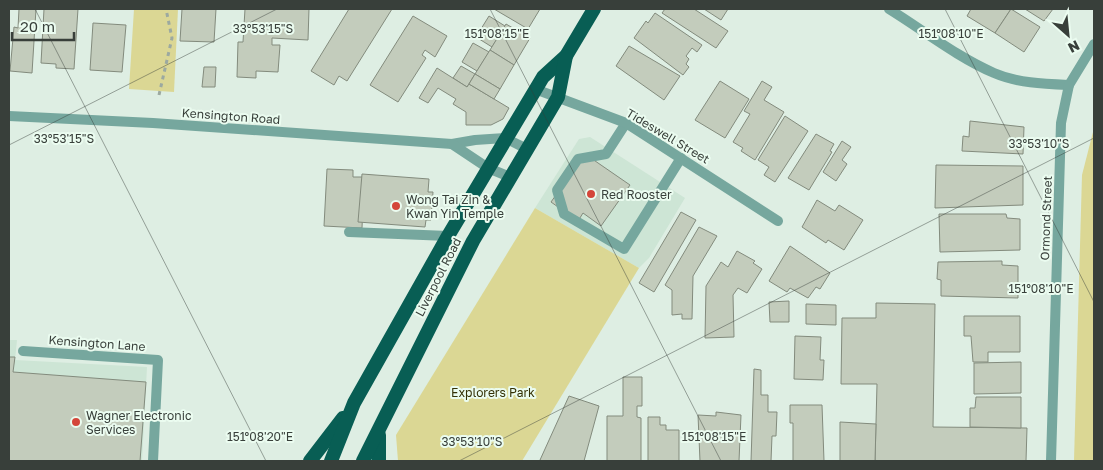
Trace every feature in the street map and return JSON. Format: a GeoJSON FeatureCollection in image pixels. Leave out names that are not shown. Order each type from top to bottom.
{"type":"FeatureCollection","features":[{"type":"Feature","properties":{"kind":"highway","name":"Liverpool Road"},"geometry":{"type":"LineString","coordinates":[[354,403],[505,138],[543,77],[566,56],[594,9]]}},
{"type":"Feature","properties":{"kind":"highway","name":"Liverpool Road"},"geometry":{"type":"LineString","coordinates":[[363,461],[473,241],[558,97],[566,56]]}},
{"type":"Feature","properties":{"kind":"highway"},"geometry":{"type":"LineString","coordinates":[[310,461],[354,403]]}},
{"type":"Feature","properties":{"kind":"highway"},"geometry":{"type":"LineString","coordinates":[[331,461],[354,403]]}},
{"type":"Feature","properties":{"kind":"highway"},"geometry":{"type":"LineString","coordinates":[[379,429],[379,461]]}},
{"type":"Feature","properties":{"kind":"street"},"geometry":{"type":"LineString","coordinates":[[889,9],[995,74],[1028,82],[1070,85]]}},
{"type":"Feature","properties":{"kind":"street","name":"Ormond Street"},"geometry":{"type":"LineString","coordinates":[[1051,461],[1061,123],[1070,85],[1094,44]]}},
{"type":"Feature","properties":{"kind":"street","name":"Tideswell Street"},"geometry":{"type":"LineString","coordinates":[[536,88],[626,123],[778,221]]}},
{"type":"Feature","properties":{"kind":"street","name":"Kensington Road"},"geometry":{"type":"LineString","coordinates":[[9,116],[153,123],[452,144],[505,138]]}},
{"type":"Feature","properties":{"kind":"street"},"geometry":{"type":"LineString","coordinates":[[626,123],[606,154],[578,159],[557,190],[564,214],[624,249],[681,158]]}},
{"type":"Feature","properties":{"kind":"street"},"geometry":{"type":"LineString","coordinates":[[505,138],[527,149]]}},
{"type":"Feature","properties":{"kind":"street","name":"Kensington Road"},"geometry":{"type":"LineString","coordinates":[[452,144],[488,168],[510,177]]}},
{"type":"Feature","properties":{"kind":"street"},"geometry":{"type":"LineString","coordinates":[[349,232],[448,236]]}},
{"type":"Feature","properties":{"kind":"street","name":"Kensington Lane"},"geometry":{"type":"LineString","coordinates":[[23,351],[158,360],[153,461]]}},
{"type":"Feature","properties":{"kind":"path"},"geometry":{"type":"LineString","coordinates":[[159,95],[172,38],[166,9]]}},
{"type":"Feature","properties":{"kind":"shaded area"},"geometry":{"type":"Polygon","coordinates":[[[590,137],[685,198],[649,258],[639,268],[535,208],[579,139],[590,137]]]}},
{"type":"Feature","properties":{"kind":"shaded area","name":"Wagner Electronic Services"},"geometry":{"type":"Polygon","coordinates":[[[9,340],[17,340],[15,360],[147,367],[142,461],[9,461],[9,340]]]}},
{"type":"Feature","properties":{"kind":"green space"},"geometry":{"type":"Polygon","coordinates":[[[134,9],[178,9],[174,92],[129,89],[134,9]]]}},
{"type":"Feature","properties":{"kind":"green space"},"geometry":{"type":"Polygon","coordinates":[[[1094,128],[1094,461],[1074,461],[1082,175],[1094,128]]]}},
{"type":"Feature","properties":{"kind":"green space","name":"Explorers Park"},"geometry":{"type":"Polygon","coordinates":[[[535,208],[639,268],[522,461],[398,461],[396,435],[535,208]]]}},
{"type":"Feature","properties":{"kind":"building"},"geometry":{"type":"Polygon","coordinates":[[[19,9],[36,9],[32,73],[10,71],[14,27],[18,28],[19,9]]]}},
{"type":"Feature","properties":{"kind":"building"},"geometry":{"type":"Polygon","coordinates":[[[44,9],[78,9],[74,69],[56,68],[56,64],[41,63],[44,9]]]}},
{"type":"Feature","properties":{"kind":"building"},"geometry":{"type":"Polygon","coordinates":[[[182,9],[216,9],[214,42],[180,41],[182,9]]]}},
{"type":"Feature","properties":{"kind":"building"},"geometry":{"type":"Polygon","coordinates":[[[245,9],[309,9],[308,40],[272,38],[272,45],[280,45],[278,72],[256,71],[256,78],[237,77],[238,42],[243,42],[245,9]]]}},
{"type":"Feature","properties":{"kind":"building"},"geometry":{"type":"Polygon","coordinates":[[[349,9],[392,9],[347,81],[339,76],[334,85],[311,71],[349,9]]]}},
{"type":"Feature","properties":{"kind":"building"},"geometry":{"type":"Polygon","coordinates":[[[494,9],[540,9],[528,29],[494,9]]]}},
{"type":"Feature","properties":{"kind":"building"},"geometry":{"type":"Polygon","coordinates":[[[665,9],[694,9],[728,31],[716,48],[662,13],[665,9]]]}},
{"type":"Feature","properties":{"kind":"building"},"geometry":{"type":"Polygon","coordinates":[[[704,9],[728,9],[721,20],[704,9]]]}},
{"type":"Feature","properties":{"kind":"building"},"geometry":{"type":"Polygon","coordinates":[[[971,9],[1011,9],[995,33],[967,16],[971,9]]]}},
{"type":"Feature","properties":{"kind":"building"},"geometry":{"type":"Polygon","coordinates":[[[1011,9],[1040,27],[1024,52],[995,33],[1011,9]]]}},
{"type":"Feature","properties":{"kind":"building"},"geometry":{"type":"Polygon","coordinates":[[[1025,9],[1053,9],[1044,21],[1025,9]]]}},
{"type":"Feature","properties":{"kind":"building"},"geometry":{"type":"Polygon","coordinates":[[[655,13],[702,45],[697,52],[692,48],[686,56],[689,59],[686,64],[689,67],[683,75],[634,38],[646,21],[648,23],[655,13]]]}},
{"type":"Feature","properties":{"kind":"building"},"geometry":{"type":"Polygon","coordinates":[[[413,16],[447,36],[435,57],[425,50],[422,55],[426,58],[398,102],[370,85],[413,16]]]}},
{"type":"Feature","properties":{"kind":"building"},"geometry":{"type":"Polygon","coordinates":[[[489,16],[505,26],[492,47],[476,37],[489,16]]]}},
{"type":"Feature","properties":{"kind":"building"},"geometry":{"type":"Polygon","coordinates":[[[93,23],[126,25],[122,72],[90,70],[93,23]]]}},
{"type":"Feature","properties":{"kind":"building"},"geometry":{"type":"Polygon","coordinates":[[[506,24],[530,38],[514,65],[490,50],[506,24]]]}},
{"type":"Feature","properties":{"kind":"building"},"geometry":{"type":"Polygon","coordinates":[[[473,43],[489,52],[477,71],[462,62],[473,43]]]}},
{"type":"Feature","properties":{"kind":"building"},"geometry":{"type":"Polygon","coordinates":[[[629,46],[680,76],[664,100],[616,66],[629,46]]]}},
{"type":"Feature","properties":{"kind":"building"},"geometry":{"type":"Polygon","coordinates":[[[490,50],[514,65],[500,89],[475,74],[490,50]]]}},
{"type":"Feature","properties":{"kind":"building"},"geometry":{"type":"Polygon","coordinates":[[[461,66],[475,74],[467,87],[453,78],[461,66]]]}},
{"type":"Feature","properties":{"kind":"building"},"geometry":{"type":"Polygon","coordinates":[[[204,67],[216,67],[215,87],[202,87],[204,67]]]}},
{"type":"Feature","properties":{"kind":"building"},"geometry":{"type":"Polygon","coordinates":[[[437,68],[467,87],[469,84],[509,108],[503,119],[491,125],[466,125],[466,112],[453,104],[456,99],[438,88],[428,103],[419,98],[437,68]]]}},
{"type":"Feature","properties":{"kind":"building"},"geometry":{"type":"Polygon","coordinates":[[[475,74],[500,89],[494,99],[469,84],[475,74]]]}},
{"type":"Feature","properties":{"kind":"building"},"geometry":{"type":"Polygon","coordinates":[[[720,81],[749,99],[725,138],[695,120],[720,81]]]}},
{"type":"Feature","properties":{"kind":"building"},"geometry":{"type":"Polygon","coordinates":[[[762,81],[772,87],[764,100],[784,112],[755,160],[741,151],[743,148],[733,142],[750,114],[744,111],[762,81]]]}},
{"type":"Feature","properties":{"kind":"building"},"geometry":{"type":"Polygon","coordinates":[[[785,116],[808,131],[775,182],[764,175],[769,167],[758,160],[785,116]]]}},
{"type":"Feature","properties":{"kind":"building"},"geometry":{"type":"Polygon","coordinates":[[[970,121],[1024,127],[1023,154],[962,151],[963,136],[969,137],[970,121]]]}},
{"type":"Feature","properties":{"kind":"building"},"geometry":{"type":"Polygon","coordinates":[[[816,134],[834,144],[830,151],[832,152],[809,190],[788,178],[816,134]]]}},
{"type":"Feature","properties":{"kind":"building"},"geometry":{"type":"Polygon","coordinates":[[[842,141],[851,147],[842,160],[847,164],[836,181],[823,172],[842,141]]]}},
{"type":"Feature","properties":{"kind":"building","name":"Red Rooster"},"geometry":{"type":"Polygon","coordinates":[[[585,154],[630,185],[601,226],[583,213],[578,221],[551,202],[585,154]]]}},
{"type":"Feature","properties":{"kind":"building"},"geometry":{"type":"Polygon","coordinates":[[[936,165],[1023,166],[1023,205],[935,208],[936,165]]]}},
{"type":"Feature","properties":{"kind":"building"},"geometry":{"type":"Polygon","coordinates":[[[327,169],[353,170],[353,177],[364,177],[362,228],[324,226],[327,169]]]}},
{"type":"Feature","properties":{"kind":"building","name":"Wong Tai Zin & Kwan Yin Temple"},"geometry":{"type":"Polygon","coordinates":[[[362,174],[429,179],[428,192],[433,192],[431,220],[426,220],[425,227],[358,222],[362,174]]]}},
{"type":"Feature","properties":{"kind":"building"},"geometry":{"type":"Polygon","coordinates":[[[817,200],[835,211],[839,205],[863,220],[844,250],[828,240],[826,243],[802,227],[817,200]]]}},
{"type":"Feature","properties":{"kind":"building"},"geometry":{"type":"Polygon","coordinates":[[[681,212],[696,220],[654,292],[639,283],[681,212]]]}},
{"type":"Feature","properties":{"kind":"building"},"geometry":{"type":"Polygon","coordinates":[[[939,214],[1006,214],[1007,218],[1020,219],[1020,250],[940,252],[939,214]]]}},
{"type":"Feature","properties":{"kind":"building"},"geometry":{"type":"Polygon","coordinates":[[[699,227],[717,236],[693,276],[692,319],[682,319],[682,314],[672,315],[672,290],[665,285],[699,227]]]}},
{"type":"Feature","properties":{"kind":"building"},"geometry":{"type":"Polygon","coordinates":[[[790,246],[830,273],[820,289],[816,287],[808,298],[790,288],[787,292],[769,281],[790,246]]]}},
{"type":"Feature","properties":{"kind":"building"},"geometry":{"type":"Polygon","coordinates":[[[737,251],[755,261],[753,263],[762,269],[747,293],[738,288],[733,295],[734,337],[705,338],[706,286],[721,262],[728,267],[737,251]]]}},
{"type":"Feature","properties":{"kind":"building"},"geometry":{"type":"Polygon","coordinates":[[[1002,261],[1002,265],[1018,266],[1018,298],[941,296],[941,280],[937,279],[938,262],[1002,261]]]}},
{"type":"Feature","properties":{"kind":"building"},"geometry":{"type":"Polygon","coordinates":[[[789,301],[789,322],[770,322],[769,302],[789,301]]]}},
{"type":"Feature","properties":{"kind":"building"},"geometry":{"type":"Polygon","coordinates":[[[876,303],[935,304],[933,427],[1027,428],[1026,461],[875,461],[877,384],[841,384],[842,318],[876,318],[876,303]]]}},
{"type":"Feature","properties":{"kind":"building"},"geometry":{"type":"Polygon","coordinates":[[[806,304],[836,305],[836,325],[806,324],[806,304]]]}},
{"type":"Feature","properties":{"kind":"building"},"geometry":{"type":"Polygon","coordinates":[[[964,316],[1020,316],[1020,352],[988,352],[988,362],[973,362],[971,336],[964,336],[964,316]]]}},
{"type":"Feature","properties":{"kind":"building"},"geometry":{"type":"Polygon","coordinates":[[[795,336],[821,337],[820,360],[824,360],[823,380],[794,379],[795,336]]]}},
{"type":"Feature","properties":{"kind":"building","name":"Wagner Electronic Services"},"geometry":{"type":"Polygon","coordinates":[[[9,357],[15,357],[13,372],[146,382],[140,461],[9,461],[9,357]]]}},
{"type":"Feature","properties":{"kind":"building"},"geometry":{"type":"Polygon","coordinates":[[[1021,362],[1021,393],[974,394],[974,363],[1021,362]]]}},
{"type":"Feature","properties":{"kind":"building"},"geometry":{"type":"Polygon","coordinates":[[[754,369],[761,370],[761,395],[768,395],[768,412],[777,412],[776,436],[772,436],[771,461],[751,461],[754,369]]]}},
{"type":"Feature","properties":{"kind":"building"},"geometry":{"type":"Polygon","coordinates":[[[623,377],[642,377],[642,406],[637,406],[637,417],[641,418],[641,461],[607,461],[607,416],[623,416],[623,377]]]}},
{"type":"Feature","properties":{"kind":"building"},"geometry":{"type":"Polygon","coordinates":[[[569,396],[599,406],[584,461],[540,460],[569,396]]]}},
{"type":"Feature","properties":{"kind":"building"},"geometry":{"type":"Polygon","coordinates":[[[976,397],[1021,397],[1021,428],[970,427],[970,408],[975,408],[976,397]]]}},
{"type":"Feature","properties":{"kind":"building"},"geometry":{"type":"Polygon","coordinates":[[[790,405],[822,405],[824,461],[793,461],[793,423],[790,423],[790,405]]]}},
{"type":"Feature","properties":{"kind":"building"},"geometry":{"type":"Polygon","coordinates":[[[716,412],[741,415],[739,461],[700,461],[698,415],[716,416],[716,412]]]}},
{"type":"Feature","properties":{"kind":"building"},"geometry":{"type":"Polygon","coordinates":[[[648,417],[660,417],[660,425],[666,425],[666,430],[679,430],[679,461],[648,461],[648,417]]]}},
{"type":"Feature","properties":{"kind":"building"},"geometry":{"type":"Polygon","coordinates":[[[840,422],[876,424],[875,461],[840,461],[840,422]]]}},
{"type":"Feature","properties":{"kind":"place","name":"Red Rooster"},"geometry":{"type":"Point","coordinates":[591,194]}},
{"type":"Feature","properties":{"kind":"place","name":"Wong Tai Zin & Kwan Yin Temple"},"geometry":{"type":"Point","coordinates":[396,206]}},
{"type":"Feature","properties":{"kind":"place","name":"Wagner Electronic Services"},"geometry":{"type":"Point","coordinates":[76,422]}}]}
